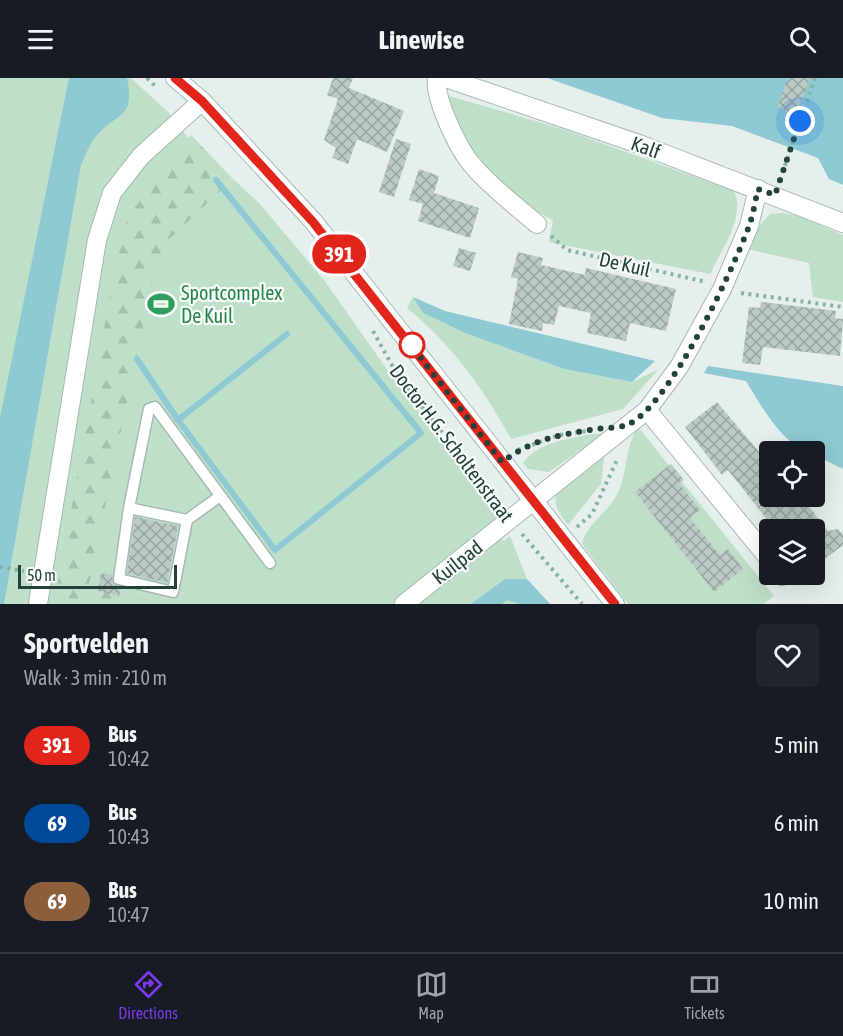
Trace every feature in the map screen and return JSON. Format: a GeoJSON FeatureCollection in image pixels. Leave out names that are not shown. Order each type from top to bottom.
{"type":"FeatureCollection","features":[{"type":"Feature","properties":{"kind":"street","name":"Doctor H.G. Scholtenstraat"},"geometry":{"type":"LineString","coordinates":[[175,78],[202,101],[313,222],[615,604]]}},
{"type":"Feature","properties":{"kind":"street"},"geometry":{"type":"LineString","coordinates":[[437,78],[436,90],[449,122],[473,166],[537,224]]}},
{"type":"Feature","properties":{"kind":"street","name":"Kalf"},"geometry":{"type":"LineString","coordinates":[[446,78],[639,144],[843,222]]}},
{"type":"Feature","properties":{"kind":"street"},"geometry":{"type":"LineString","coordinates":[[38,604],[97,240],[112,193],[141,156],[202,101]]}},
{"type":"Feature","properties":{"kind":"street"},"geometry":{"type":"LineString","coordinates":[[511,520],[648,410],[679,367],[722,289],[749,226],[767,192]]}},
{"type":"Feature","properties":{"kind":"street"},"geometry":{"type":"LineString","coordinates":[[648,410],[759,546]]}},
{"type":"Feature","properties":{"kind":"street","name":"Kuilpad"},"geometry":{"type":"LineString","coordinates":[[404,604],[511,520]]}},
{"type":"Feature","properties":{"kind":"lane"},"geometry":{"type":"LineString","coordinates":[[220,496],[187,520],[173,592],[119,579],[129,508],[149,409],[154,407],[270,563]]}},
{"type":"Feature","properties":{"kind":"lane"},"geometry":{"type":"LineString","coordinates":[[129,508],[187,520]]}},
{"type":"Feature","properties":{"kind":"path"},"geometry":{"type":"LineString","coordinates":[[147,78],[162,93]]}},
{"type":"Feature","properties":{"kind":"path"},"geometry":{"type":"LineString","coordinates":[[767,192],[815,78]]}},
{"type":"Feature","properties":{"kind":"path","name":"De Kuil"},"geometry":{"type":"LineString","coordinates":[[537,224],[567,250],[704,282],[722,289],[843,307]]}},
{"type":"Feature","properties":{"kind":"path","name":"Doctor H.G. Scholtenstraat"},"geometry":{"type":"LineString","coordinates":[[372,330],[398,376],[511,520],[582,604]]}},
{"type":"Feature","properties":{"kind":"path"},"geometry":{"type":"LineString","coordinates":[[541,557],[592,514],[620,454],[627,425]]}},
{"type":"Feature","properties":{"kind":"path"},"geometry":{"type":"LineString","coordinates":[[478,478],[524,446],[559,435],[593,430]]}},
{"type":"Feature","properties":{"kind":"path"},"geometry":{"type":"LineString","coordinates":[[0,567],[43,574]]}},
{"type":"Feature","properties":{"kind":"green space","name":"Sportcomplex De Kuil"},"geometry":{"type":"Polygon","coordinates":[[[0,78],[131,78],[168,112],[226,186],[233,179],[259,203],[324,280],[393,378],[499,517],[492,522],[504,541],[510,536],[527,579],[550,604],[0,604],[0,78]]]}},
{"type":"Feature","properties":{"kind":"green space"},"geometry":{"type":"Polygon","coordinates":[[[442,94],[560,128],[734,191],[737,201],[735,222],[710,274],[549,242],[553,220],[513,196],[498,183],[462,135],[442,94]]]}},
{"type":"Feature","properties":{"kind":"green space"},"geometry":{"type":"Polygon","coordinates":[[[191,135],[233,179],[167,241],[154,273],[88,589],[169,604],[54,604],[114,274],[128,216],[191,135]]]}},
{"type":"Feature","properties":{"kind":"green space"},"geometry":{"type":"Polygon","coordinates":[[[770,214],[797,215],[843,235],[843,302],[813,297],[809,263],[747,249],[759,226],[770,214]]]}},
{"type":"Feature","properties":{"kind":"green space"},"geometry":{"type":"Polygon","coordinates":[[[413,297],[423,313],[465,333],[564,369],[632,382],[659,369],[623,409],[511,439],[466,369],[439,337],[407,308],[413,297]]]}},
{"type":"Feature","properties":{"kind":"green space"},"geometry":{"type":"Polygon","coordinates":[[[638,427],[759,577],[759,585],[765,585],[774,596],[763,604],[628,604],[582,544],[592,524],[613,501],[621,486],[633,436],[638,427]]]}},
{"type":"Feature","properties":{"kind":"green space"},"geometry":{"type":"Polygon","coordinates":[[[592,434],[603,434],[549,472],[528,469],[523,463],[529,456],[545,446],[592,434]]]}},
{"type":"Feature","properties":{"kind":"green space"},"geometry":{"type":"Polygon","coordinates":[[[605,451],[601,484],[568,525],[556,505],[557,491],[605,451]]]}},
{"type":"Feature","properties":{"kind":"water"},"geometry":{"type":"Polygon","coordinates":[[[69,78],[127,78],[129,101],[123,113],[94,138],[81,165],[4,604],[0,604],[0,418],[69,78]]]}},
{"type":"Feature","properties":{"kind":"water"},"geometry":{"type":"Polygon","coordinates":[[[547,78],[843,78],[843,185],[829,179],[818,158],[732,126],[662,118],[547,78]]]}},
{"type":"Feature","properties":{"kind":"water"},"geometry":{"type":"Polygon","coordinates":[[[413,297],[445,311],[655,361],[632,382],[564,369],[465,333],[423,313],[413,297]]]}},
{"type":"Feature","properties":{"kind":"water"},"geometry":{"type":"Polygon","coordinates":[[[708,366],[843,386],[843,469],[825,460],[825,441],[790,441],[774,424],[746,381],[704,373],[708,366]]]}},
{"type":"Feature","properties":{"kind":"water"},"geometry":{"type":"Polygon","coordinates":[[[505,579],[527,579],[550,604],[520,604],[507,600],[502,604],[471,604],[505,579]]]}},
{"type":"Feature","properties":{"kind":"building"},"geometry":{"type":"Polygon","coordinates":[[[333,78],[353,78],[349,88],[404,111],[387,152],[357,139],[348,164],[332,158],[336,148],[324,140],[338,99],[327,95],[333,78]]]}},
{"type":"Feature","properties":{"kind":"building"},"geometry":{"type":"Polygon","coordinates":[[[788,78],[810,78],[798,110],[789,114],[778,106],[788,78]]]}},
{"type":"Feature","properties":{"kind":"building"},"geometry":{"type":"Polygon","coordinates":[[[396,139],[411,144],[394,197],[379,192],[396,139]]]}},
{"type":"Feature","properties":{"kind":"building"},"geometry":{"type":"Polygon","coordinates":[[[419,169],[439,176],[434,193],[479,208],[470,238],[418,221],[423,204],[409,200],[419,169]]]}},
{"type":"Feature","properties":{"kind":"building"},"geometry":{"type":"Polygon","coordinates":[[[459,248],[476,253],[470,271],[453,266],[459,248]]]}},
{"type":"Feature","properties":{"kind":"building"},"geometry":{"type":"Polygon","coordinates":[[[518,252],[543,258],[541,265],[585,275],[586,268],[676,289],[666,331],[630,323],[626,341],[587,333],[591,313],[559,306],[554,325],[543,323],[542,331],[509,324],[518,279],[511,277],[518,252]]]}},
{"type":"Feature","properties":{"kind":"building"},"geometry":{"type":"Polygon","coordinates":[[[761,302],[836,311],[835,318],[843,319],[840,356],[763,347],[760,365],[742,363],[749,307],[760,308],[761,302]]]}},
{"type":"Feature","properties":{"kind":"building"},"geometry":{"type":"Polygon","coordinates":[[[717,402],[759,452],[759,507],[809,507],[819,519],[766,519],[728,470],[722,475],[685,427],[717,402]]]}},
{"type":"Feature","properties":{"kind":"building"},"geometry":{"type":"Polygon","coordinates":[[[671,464],[684,480],[679,483],[700,510],[690,518],[720,555],[728,549],[743,569],[714,592],[635,492],[671,464]]]}},
{"type":"Feature","properties":{"kind":"building"},"geometry":{"type":"Polygon","coordinates":[[[135,517],[178,526],[167,583],[127,573],[135,517]]]}},
{"type":"Feature","properties":{"kind":"building"},"geometry":{"type":"Polygon","coordinates":[[[825,527],[828,531],[838,529],[843,535],[843,545],[825,559],[825,527]]]}},
{"type":"Feature","properties":{"kind":"building"},"geometry":{"type":"Polygon","coordinates":[[[101,573],[112,575],[114,584],[121,587],[119,596],[98,591],[101,573]]]}},
{"type":"Feature","properties":{"kind":"waterway"},"geometry":{"type":"LineString","coordinates":[[178,420],[275,550],[421,433],[216,180]]}},
{"type":"Feature","properties":{"kind":"waterway"},"geometry":{"type":"LineString","coordinates":[[137,359],[178,420],[287,334]]}},
{"type":"Feature","properties":{"kind":"bus line","name":"391"},"geometry":{"type":"LineString","coordinates":[[175,78],[202,101],[275,177],[313,222],[615,604]]}},
{"type":"Feature","properties":{"kind":"place","name":"Sportcomplex De Kuil"},"geometry":{"type":"Point","coordinates":[161,304]}},
{"type":"Feature","properties":{"kind":"route"},"geometry":{"type":"LineString","coordinates":[[412,345],[406,339],[502,462],[524,446],[559,435],[627,425],[648,410],[679,367],[733,265],[749,226],[758,189],[775,195],[800,121]]}}]}
